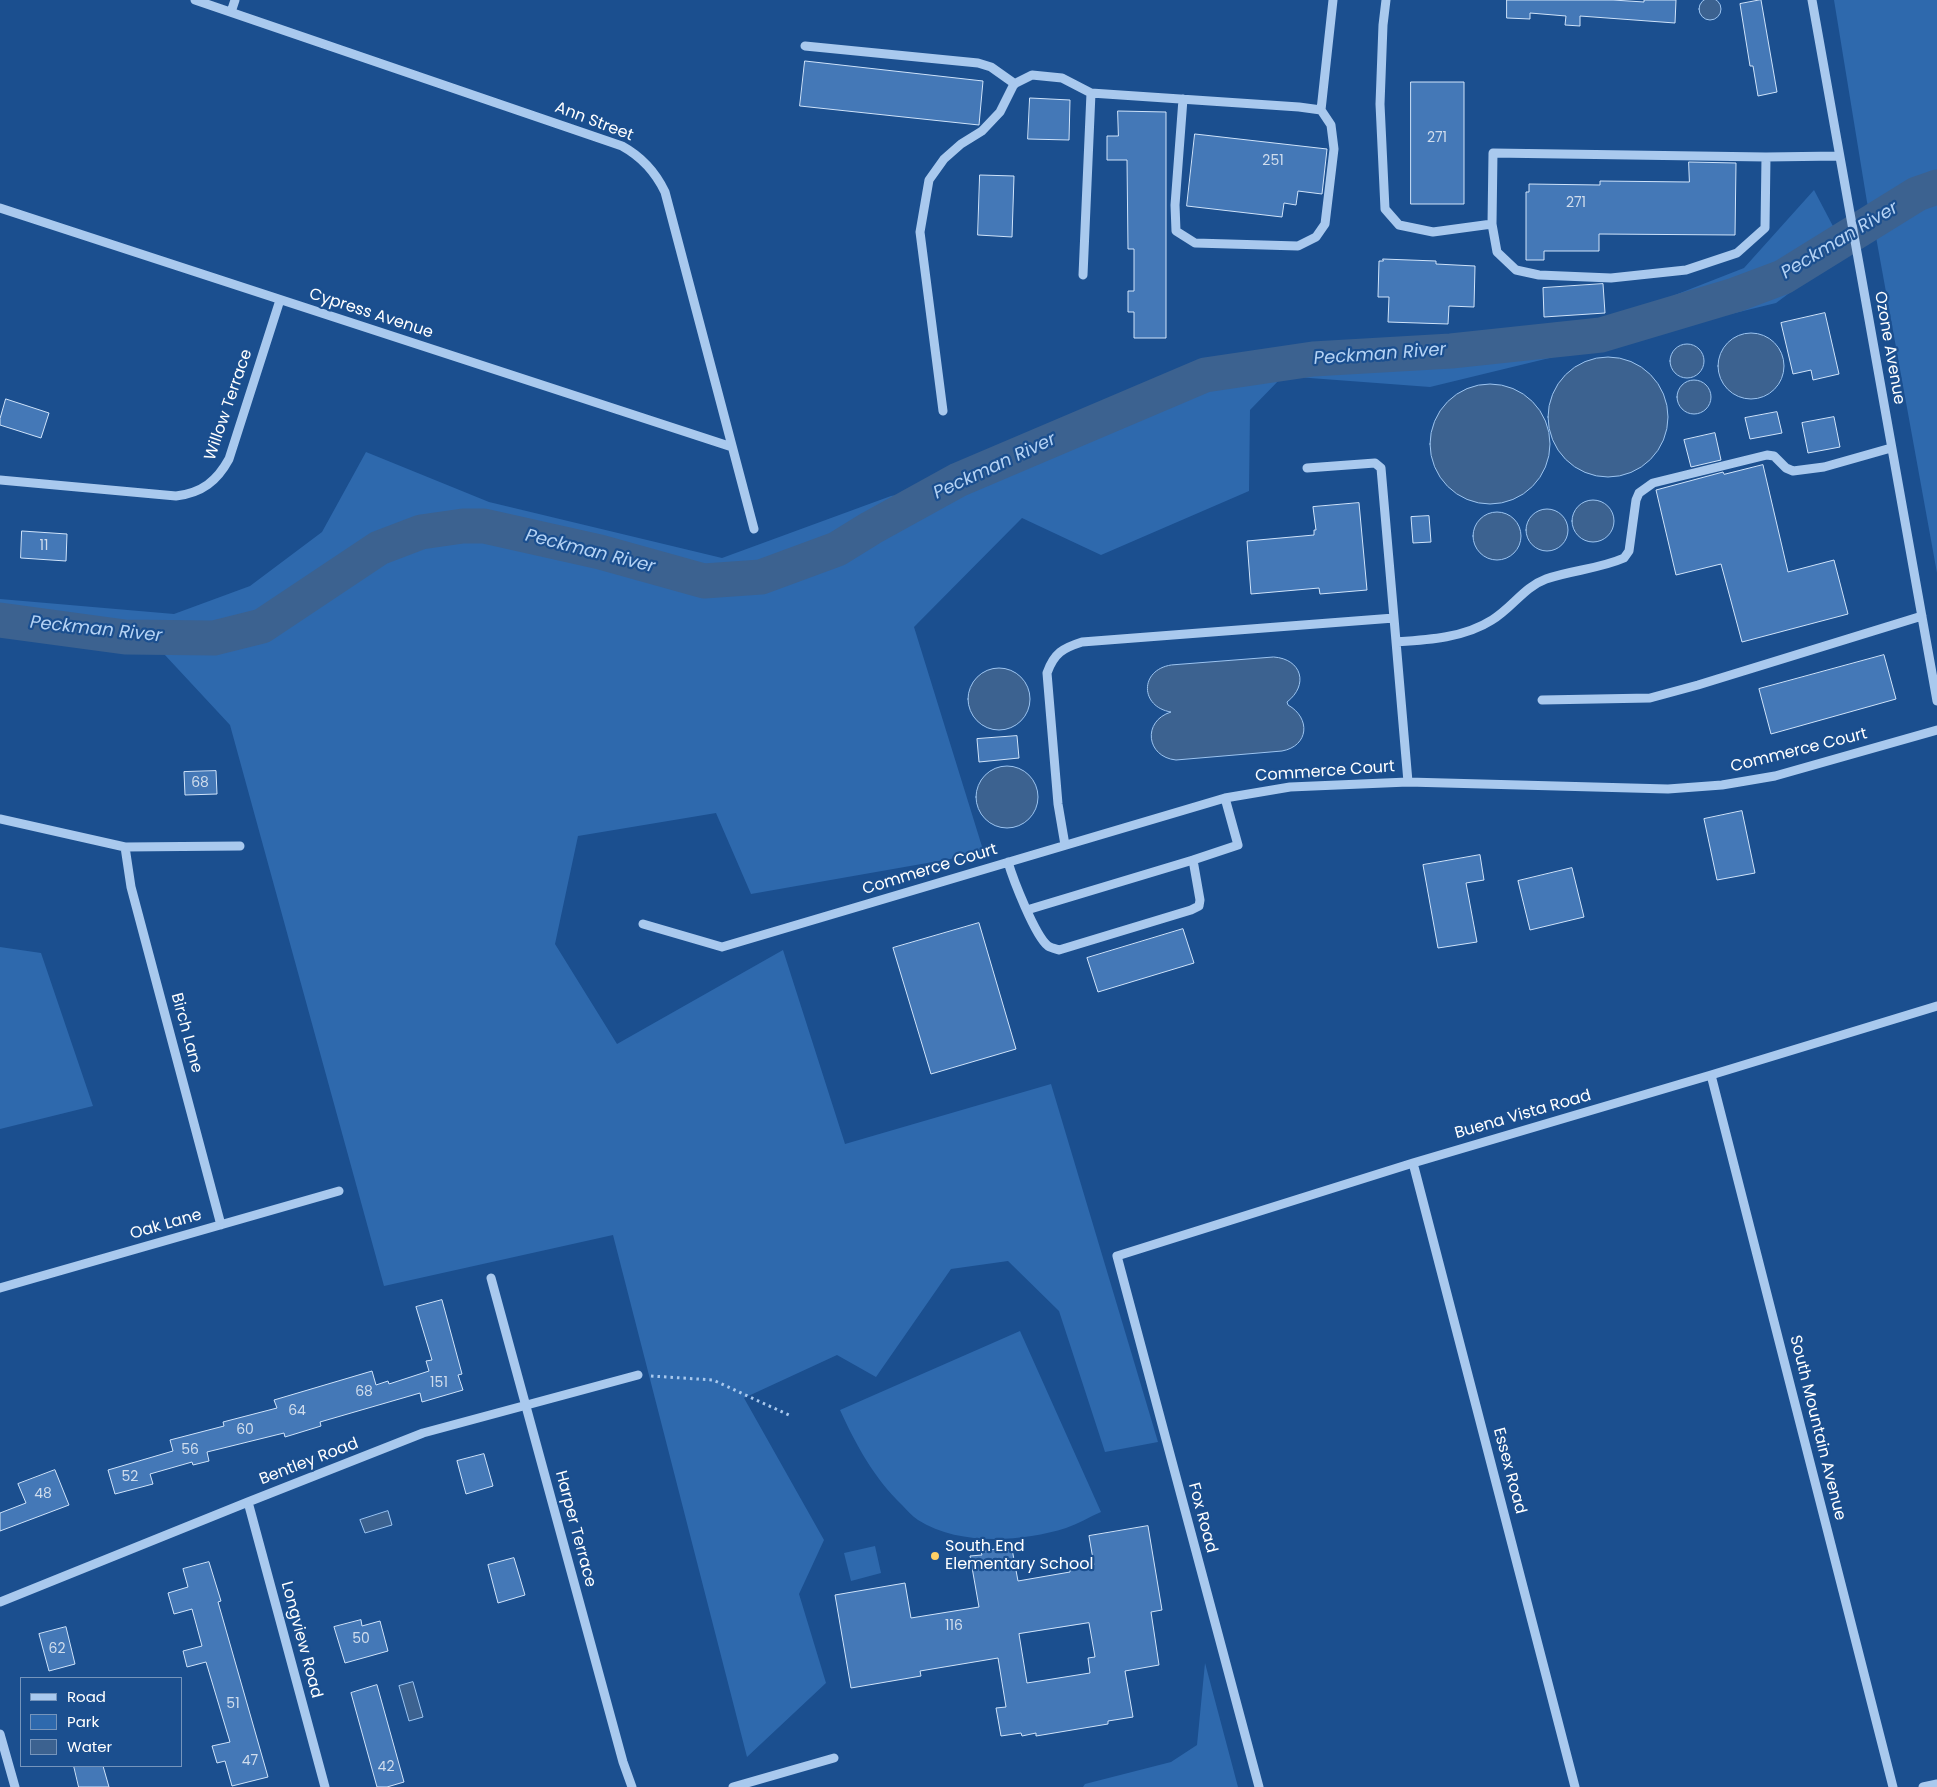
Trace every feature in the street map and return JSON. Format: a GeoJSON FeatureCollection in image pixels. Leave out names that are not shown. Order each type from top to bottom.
{"type":"FeatureCollection","features":[{"type":"Feature","properties":{"kind":"street","name":"Ann Street"},"geometry":{"type":"LineString","coordinates":[[195,0],[622,146],[642,159],[658,179],[665,192],[754,529]]}},
{"type":"Feature","properties":{"kind":"street"},"geometry":{"type":"LineString","coordinates":[[231,12],[235,0]]}},
{"type":"Feature","properties":{"kind":"street"},"geometry":{"type":"LineString","coordinates":[[1183,99],[1175,206],[1176,231],[1195,243],[1298,246],[1316,237],[1325,224],[1334,149],[1331,125],[1322,110],[1333,0]]}},
{"type":"Feature","properties":{"kind":"street"},"geometry":{"type":"LineString","coordinates":[[1386,0],[1382,25],[1380,104],[1385,208],[1399,225],[1434,232],[1492,224]]}},
{"type":"Feature","properties":{"kind":"street","name":"Ozone Avenue"},"geometry":{"type":"LineString","coordinates":[[1812,0],[1937,701]]}},
{"type":"Feature","properties":{"kind":"street"},"geometry":{"type":"LineString","coordinates":[[805,46],[978,63],[991,67],[1015,84]]}},
{"type":"Feature","properties":{"kind":"street"},"geometry":{"type":"LineString","coordinates":[[943,411],[920,232],[929,180],[944,159],[961,144],[982,131],[1000,112],[1015,84],[1032,75],[1062,78],[1091,93],[1322,110]]}},
{"type":"Feature","properties":{"kind":"street"},"geometry":{"type":"LineString","coordinates":[[1083,276],[1091,93]]}},
{"type":"Feature","properties":{"kind":"street"},"geometry":{"type":"LineString","coordinates":[[1766,157],[1765,228],[1737,253],[1686,270],[1611,278],[1539,275],[1516,270],[1497,252],[1492,224],[1493,153],[1766,157],[1839,156]]}},
{"type":"Feature","properties":{"kind":"street","name":"Cypress Avenue"},"geometry":{"type":"LineString","coordinates":[[0,208],[732,447]]}},
{"type":"Feature","properties":{"kind":"street","name":"Willow Terrace"},"geometry":{"type":"LineString","coordinates":[[0,480],[176,496],[192,494],[205,488],[219,475],[229,459],[280,300]]}},
{"type":"Feature","properties":{"kind":"street"},"geometry":{"type":"LineString","coordinates":[[1396,642],[1432,640],[1477,628],[1493,620],[1530,587],[1546,579],[1624,558],[1629,551],[1636,500],[1639,493],[1653,483],[1767,455],[1774,456],[1786,468],[1793,471],[1824,467],[1891,448]]}},
{"type":"Feature","properties":{"kind":"street"},"geometry":{"type":"LineString","coordinates":[[1307,468],[1375,463],[1381,468],[1408,782]]}},
{"type":"Feature","properties":{"kind":"street"},"geometry":{"type":"LineString","coordinates":[[1542,700],[1650,698],[1922,616]]}},
{"type":"Feature","properties":{"kind":"street"},"geometry":{"type":"LineString","coordinates":[[1065,845],[1058,804],[1047,673],[1051,662],[1059,652],[1082,642],[1394,618]]}},
{"type":"Feature","properties":{"kind":"street","name":"Commerce Court"},"geometry":{"type":"LineString","coordinates":[[643,924],[722,948],[1225,798],[1290,787],[1408,782],[1668,788],[1722,785],[1775,776],[1937,730]]}},
{"type":"Feature","properties":{"kind":"street"},"geometry":{"type":"LineString","coordinates":[[1027,910],[1238,845],[1225,798]]}},
{"type":"Feature","properties":{"kind":"street"},"geometry":{"type":"LineString","coordinates":[[0,819],[125,847],[240,846]]}},
{"type":"Feature","properties":{"kind":"street","name":"Birch Lane"},"geometry":{"type":"LineString","coordinates":[[125,847],[132,887],[221,1225]]}},
{"type":"Feature","properties":{"kind":"street"},"geometry":{"type":"LineString","coordinates":[[1008,862],[1014,884],[1040,936],[1049,946],[1059,950],[1199,906],[1200,900],[1193,860]]}},
{"type":"Feature","properties":{"kind":"street","name":"Buena Vista Road"},"geometry":{"type":"LineString","coordinates":[[1117,1256],[1413,1163],[1711,1076],[1937,1006]]}},
{"type":"Feature","properties":{"kind":"street","name":"South Mountain Avenue"},"geometry":{"type":"LineString","coordinates":[[1711,1076],[1893,1787]]}},
{"type":"Feature","properties":{"kind":"street","name":"Essex Road"},"geometry":{"type":"LineString","coordinates":[[1413,1163],[1575,1787]]}},
{"type":"Feature","properties":{"kind":"street","name":"Oak Lane"},"geometry":{"type":"LineString","coordinates":[[0,1288],[339,1191]]}},
{"type":"Feature","properties":{"kind":"street","name":"Fox Road"},"geometry":{"type":"LineString","coordinates":[[1117,1256],[1259,1787]]}},
{"type":"Feature","properties":{"kind":"street","name":"Harper Terrace"},"geometry":{"type":"LineString","coordinates":[[491,1278],[632,1787]]}},
{"type":"Feature","properties":{"kind":"street","name":"Bentley Road"},"geometry":{"type":"LineString","coordinates":[[0,1602],[423,1434],[638,1375]]}},
{"type":"Feature","properties":{"kind":"street","name":"Longview Road"},"geometry":{"type":"LineString","coordinates":[[248,1502],[325,1787]]}},
{"type":"Feature","properties":{"kind":"street"},"geometry":{"type":"LineString","coordinates":[[0,1734],[14,1787]]}},
{"type":"Feature","properties":{"kind":"street"},"geometry":{"type":"LineString","coordinates":[[734,1787],[834,1758]]}},
{"type":"Feature","properties":{"kind":"street"},"geometry":{"type":"LineString","coordinates":[[1923,1787],[1937,1784]]}},
{"type":"Feature","properties":{"kind":"path"},"geometry":{"type":"LineString","coordinates":[[638,1375],[713,1380],[791,1416]]}},
{"type":"Feature","properties":{"kind":"green space"},"geometry":{"type":"Polygon","coordinates":[[[1834,0],[1937,0],[1937,573],[1876,237],[1867,202],[1834,0]]]}},
{"type":"Feature","properties":{"kind":"green space"},"geometry":{"type":"Polygon","coordinates":[[[1814,190],[1846,251],[1776,303],[1430,387],[1283,376],[1250,410],[1249,491],[1101,555],[1022,518],[914,627],[984,853],[751,894],[716,813],[578,836],[555,944],[617,1044],[783,950],[845,1144],[1051,1084],[1158,1442],[1105,1452],[1059,1311],[1008,1261],[951,1269],[876,1377],[837,1355],[744,1398],[824,1540],[799,1594],[826,1683],[747,1757],[613,1235],[384,1286],[230,725],[164,654],[0,632],[0,599],[174,614],[250,586],[322,532],[366,452],[489,502],[722,558],[891,496],[922,490],[1217,359],[1345,342],[1446,338],[1606,322],[1744,268],[1814,190]]]}},
{"type":"Feature","properties":{"kind":"green space"},"geometry":{"type":"Polygon","coordinates":[[[0,947],[41,953],[93,1106],[0,1129],[0,947]]]}},
{"type":"Feature","properties":{"kind":"green space"},"geometry":{"type":"Polygon","coordinates":[[[1020,1331],[1101,1512],[1066,1528],[1048,1533],[1010,1538],[971,1538],[934,1528],[914,1517],[883,1484],[852,1436],[840,1410],[1020,1331]]]}},
{"type":"Feature","properties":{"kind":"green space"},"geometry":{"type":"Polygon","coordinates":[[[875,1546],[881,1573],[851,1581],[844,1553],[875,1546]]]}},
{"type":"Feature","properties":{"kind":"green space"},"geometry":{"type":"Polygon","coordinates":[[[1205,1663],[1238,1787],[1083,1787],[1085,1784],[1171,1762],[1197,1745],[1205,1663]]]}},
{"type":"Feature","properties":{"kind":"water"},"geometry":{"type":"Polygon","coordinates":[[[1706,-1],[1714,-1],[1720,5],[1720,13],[1714,19],[1706,19],[1700,13],[1700,5],[1706,-1]]]}},
{"type":"Feature","properties":{"kind":"water"},"geometry":{"type":"Polygon","coordinates":[[[1744,333],[1758,333],[1770,338],[1779,347],[1784,359],[1782,379],[1775,390],[1758,399],[1744,399],[1732,394],[1723,385],[1718,373],[1718,359],[1723,347],[1732,338],[1744,333]]]}},
{"type":"Feature","properties":{"kind":"water"},"geometry":{"type":"Polygon","coordinates":[[[1687,344],[1694,345],[1699,349],[1703,354],[1703,368],[1699,373],[1694,377],[1687,378],[1680,377],[1675,373],[1671,368],[1670,361],[1671,354],[1675,349],[1680,345],[1687,344]]]}},
{"type":"Feature","properties":{"kind":"water"},"geometry":{"type":"Polygon","coordinates":[[[1608,357],[1631,361],[1651,374],[1664,394],[1668,417],[1664,440],[1651,460],[1631,473],[1608,477],[1585,473],[1565,460],[1552,440],[1548,417],[1552,394],[1565,374],[1585,361],[1608,357]]]}},
{"type":"Feature","properties":{"kind":"water"},"geometry":{"type":"Polygon","coordinates":[[[1694,380],[1706,385],[1711,397],[1706,409],[1694,414],[1682,409],[1677,397],[1682,385],[1694,380]]]}},
{"type":"Feature","properties":{"kind":"water"},"geometry":{"type":"Polygon","coordinates":[[[1490,384],[1502,385],[1513,389],[1523,394],[1532,402],[1540,411],[1545,421],[1549,432],[1549,456],[1545,467],[1540,477],[1532,486],[1523,494],[1513,499],[1502,503],[1490,504],[1478,503],[1467,499],[1457,494],[1448,486],[1440,477],[1435,467],[1431,456],[1430,444],[1431,432],[1435,421],[1440,411],[1448,402],[1457,394],[1467,389],[1478,385],[1490,384]]]}},
{"type":"Feature","properties":{"kind":"water"},"geometry":{"type":"Polygon","coordinates":[[[1597,500],[1605,503],[1611,509],[1614,521],[1611,533],[1605,539],[1589,542],[1581,539],[1575,533],[1572,517],[1575,509],[1581,503],[1597,500]]]}},
{"type":"Feature","properties":{"kind":"water"},"geometry":{"type":"Polygon","coordinates":[[[1551,509],[1559,512],[1565,518],[1568,530],[1565,542],[1559,548],[1543,551],[1535,548],[1529,542],[1526,526],[1529,518],[1535,512],[1551,509]]]}},
{"type":"Feature","properties":{"kind":"water"},"geometry":{"type":"Polygon","coordinates":[[[1497,512],[1506,514],[1514,519],[1519,527],[1521,536],[1519,545],[1514,553],[1506,558],[1497,560],[1488,558],[1480,553],[1475,545],[1473,536],[1475,527],[1480,519],[1488,514],[1497,512]]]}},
{"type":"Feature","properties":{"kind":"water"},"geometry":{"type":"Polygon","coordinates":[[[1274,657],[1291,662],[1299,674],[1298,688],[1287,702],[1301,717],[1303,724],[1304,731],[1298,744],[1282,751],[1176,760],[1158,752],[1151,738],[1152,730],[1155,723],[1171,712],[1161,709],[1153,703],[1149,696],[1147,688],[1153,674],[1161,668],[1171,665],[1274,657]]]}},
{"type":"Feature","properties":{"kind":"water"},"geometry":{"type":"Polygon","coordinates":[[[993,668],[1005,668],[1021,677],[1028,687],[1030,699],[1028,711],[1021,721],[1005,730],[993,730],[982,725],[973,716],[968,705],[968,693],[973,682],[982,673],[993,668]]]}},
{"type":"Feature","properties":{"kind":"water"},"geometry":{"type":"Polygon","coordinates":[[[1007,766],[1019,768],[1029,775],[1036,785],[1038,797],[1036,809],[1029,819],[1019,826],[1007,828],[995,826],[985,819],[978,809],[976,797],[978,785],[985,775],[995,768],[1007,766]]]}},
{"type":"Feature","properties":{"kind":"water"},"geometry":{"type":"Polygon","coordinates":[[[388,1511],[392,1525],[365,1533],[360,1520],[388,1511]]]}},
{"type":"Feature","properties":{"kind":"water"},"geometry":{"type":"Polygon","coordinates":[[[413,1682],[423,1717],[409,1721],[399,1686],[413,1682]]]}},
{"type":"Feature","properties":{"kind":"building"},"geometry":{"type":"Polygon","coordinates":[[[1507,0],[1613,0],[1644,2],[1644,0],[1676,0],[1675,23],[1580,16],[1580,26],[1565,25],[1566,16],[1530,13],[1530,19],[1507,18],[1507,0]]]}},
{"type":"Feature","properties":{"kind":"building"},"geometry":{"type":"Polygon","coordinates":[[[1761,0],[1777,92],[1758,96],[1753,66],[1750,66],[1740,4],[1761,0]]]}},
{"type":"Feature","properties":{"kind":"building"},"geometry":{"type":"Polygon","coordinates":[[[805,61],[983,81],[979,125],[800,106],[805,61]]]}},
{"type":"Feature","properties":{"kind":"building"},"geometry":{"type":"Polygon","coordinates":[[[1411,82],[1464,82],[1464,204],[1411,204],[1411,82]]]}},
{"type":"Feature","properties":{"kind":"building"},"geometry":{"type":"Polygon","coordinates":[[[1030,98],[1070,100],[1069,140],[1028,139],[1030,98]]]}},
{"type":"Feature","properties":{"kind":"building"},"geometry":{"type":"Polygon","coordinates":[[[1118,111],[1166,112],[1166,338],[1134,338],[1134,312],[1128,312],[1128,291],[1134,291],[1134,249],[1128,249],[1127,160],[1107,160],[1107,136],[1118,136],[1118,111]]]}},
{"type":"Feature","properties":{"kind":"building"},"geometry":{"type":"Polygon","coordinates":[[[1195,134],[1327,149],[1322,194],[1298,191],[1296,205],[1284,203],[1282,217],[1187,206],[1195,134]]]}},
{"type":"Feature","properties":{"kind":"building"},"geometry":{"type":"Polygon","coordinates":[[[1689,162],[1736,163],[1735,235],[1599,234],[1599,251],[1544,251],[1544,260],[1526,260],[1526,192],[1529,192],[1529,184],[1600,185],[1600,181],[1689,182],[1689,162]]]}},
{"type":"Feature","properties":{"kind":"building"},"geometry":{"type":"Polygon","coordinates":[[[980,175],[1014,176],[1012,237],[978,235],[980,175]]]}},
{"type":"Feature","properties":{"kind":"building"},"geometry":{"type":"Polygon","coordinates":[[[1383,259],[1436,261],[1436,264],[1475,266],[1474,307],[1449,306],[1448,324],[1388,322],[1389,297],[1378,297],[1379,261],[1383,261],[1383,259]]]}},
{"type":"Feature","properties":{"kind":"building"},"geometry":{"type":"Polygon","coordinates":[[[1603,284],[1605,313],[1544,317],[1543,288],[1603,284]]]}},
{"type":"Feature","properties":{"kind":"building"},"geometry":{"type":"Polygon","coordinates":[[[1825,313],[1839,374],[1813,380],[1811,370],[1793,374],[1781,323],[1825,313]]]}},
{"type":"Feature","properties":{"kind":"building"},"geometry":{"type":"Polygon","coordinates":[[[6,399],[49,413],[41,438],[0,425],[6,399]]]}},
{"type":"Feature","properties":{"kind":"building"},"geometry":{"type":"Polygon","coordinates":[[[1777,412],[1782,433],[1750,439],[1745,418],[1777,412]]]}},
{"type":"Feature","properties":{"kind":"building"},"geometry":{"type":"Polygon","coordinates":[[[1834,417],[1840,447],[1808,453],[1802,423],[1834,417]]]}},
{"type":"Feature","properties":{"kind":"building"},"geometry":{"type":"Polygon","coordinates":[[[1715,433],[1721,460],[1691,467],[1684,440],[1715,433]]]}},
{"type":"Feature","properties":{"kind":"building"},"geometry":{"type":"Polygon","coordinates":[[[1763,465],[1788,572],[1834,560],[1848,614],[1742,642],[1721,564],[1676,575],[1656,490],[1723,472],[1724,474],[1763,465]]]}},
{"type":"Feature","properties":{"kind":"building"},"geometry":{"type":"Polygon","coordinates":[[[1359,503],[1367,590],[1320,594],[1319,588],[1251,594],[1247,541],[1314,535],[1314,530],[1316,530],[1313,507],[1359,503]]]}},
{"type":"Feature","properties":{"kind":"building"},"geometry":{"type":"Polygon","coordinates":[[[1429,516],[1431,542],[1413,543],[1411,517],[1429,516]]]}},
{"type":"Feature","properties":{"kind":"building"},"geometry":{"type":"Polygon","coordinates":[[[22,531],[67,534],[66,561],[21,558],[22,531]]]}},
{"type":"Feature","properties":{"kind":"building"},"geometry":{"type":"Polygon","coordinates":[[[1884,655],[1896,699],[1771,734],[1759,689],[1884,655]]]}},
{"type":"Feature","properties":{"kind":"building"},"geometry":{"type":"Polygon","coordinates":[[[1017,736],[1019,758],[979,762],[977,739],[1017,736]]]}},
{"type":"Feature","properties":{"kind":"building"},"geometry":{"type":"Polygon","coordinates":[[[216,771],[217,794],[185,795],[184,772],[216,771]]]}},
{"type":"Feature","properties":{"kind":"building"},"geometry":{"type":"Polygon","coordinates":[[[1742,811],[1755,873],[1717,880],[1704,819],[1742,811]]]}},
{"type":"Feature","properties":{"kind":"building"},"geometry":{"type":"Polygon","coordinates":[[[1480,855],[1484,880],[1466,883],[1477,942],[1438,948],[1423,865],[1480,855]]]}},
{"type":"Feature","properties":{"kind":"building"},"geometry":{"type":"Polygon","coordinates":[[[1572,868],[1584,917],[1530,930],[1518,881],[1572,868]]]}},
{"type":"Feature","properties":{"kind":"building"},"geometry":{"type":"Polygon","coordinates":[[[979,923],[1016,1049],[931,1074],[893,948],[979,923]]]}},
{"type":"Feature","properties":{"kind":"building"},"geometry":{"type":"Polygon","coordinates":[[[1183,929],[1194,963],[1098,992],[1087,958],[1183,929]]]}},
{"type":"Feature","properties":{"kind":"building"},"geometry":{"type":"Polygon","coordinates":[[[442,1300],[462,1374],[458,1375],[463,1390],[422,1402],[420,1393],[320,1422],[321,1426],[285,1437],[284,1433],[207,1452],[209,1461],[193,1465],[192,1462],[150,1474],[153,1484],[115,1494],[108,1470],[173,1451],[170,1440],[224,1426],[223,1422],[277,1408],[274,1400],[372,1371],[376,1385],[388,1381],[389,1384],[429,1371],[426,1361],[432,1360],[416,1307],[442,1300]]]}},
{"type":"Feature","properties":{"kind":"building"},"geometry":{"type":"Polygon","coordinates":[[[484,1454],[493,1486],[466,1494],[457,1461],[484,1454]]]}},
{"type":"Feature","properties":{"kind":"building"},"geometry":{"type":"Polygon","coordinates":[[[55,1470],[69,1505],[0,1531],[0,1513],[26,1503],[18,1484],[55,1470]]]}},
{"type":"Feature","properties":{"kind":"building"},"geometry":{"type":"Polygon","coordinates":[[[1148,1526],[1162,1610],[1151,1612],[1159,1665],[1125,1671],[1133,1717],[1108,1721],[1108,1724],[1036,1736],[1036,1733],[1022,1736],[1021,1733],[1001,1736],[996,1708],[1006,1707],[998,1658],[920,1671],[921,1676],[851,1688],[835,1595],[905,1583],[911,1618],[979,1607],[970,1556],[982,1555],[981,1552],[1000,1548],[1001,1551],[1012,1549],[1018,1581],[1070,1572],[1070,1569],[1094,1565],[1089,1536],[1148,1526]],[[1089,1623],[1019,1634],[1027,1683],[1090,1673],[1088,1658],[1095,1657],[1089,1623]]]}},
{"type":"Feature","properties":{"kind":"building"},"geometry":{"type":"Polygon","coordinates":[[[514,1558],[525,1595],[498,1603],[488,1565],[514,1558]]]}},
{"type":"Feature","properties":{"kind":"building"},"geometry":{"type":"Polygon","coordinates":[[[209,1562],[221,1601],[218,1602],[268,1777],[232,1786],[225,1761],[217,1763],[212,1746],[230,1742],[206,1662],[187,1667],[183,1651],[202,1646],[192,1609],[174,1614],[168,1593],[188,1587],[183,1569],[209,1562]]]}},
{"type":"Feature","properties":{"kind":"building"},"geometry":{"type":"Polygon","coordinates":[[[361,1620],[362,1626],[380,1621],[388,1651],[345,1663],[334,1627],[361,1620]]]}},
{"type":"Feature","properties":{"kind":"building"},"geometry":{"type":"Polygon","coordinates":[[[66,1627],[75,1664],[49,1671],[39,1634],[66,1627]]]}},
{"type":"Feature","properties":{"kind":"building"},"geometry":{"type":"Polygon","coordinates":[[[377,1685],[404,1782],[387,1787],[377,1787],[351,1693],[377,1685]]]}},
{"type":"Feature","properties":{"kind":"building"},"geometry":{"type":"Polygon","coordinates":[[[74,1767],[103,1767],[109,1787],[79,1787],[74,1767]]]}},
{"type":"Feature","properties":{"kind":"waterway","name":"Peckman River"},"geometry":{"type":"LineString","coordinates":[[0,620],[125,637],[214,638],[262,626],[379,548],[421,532],[463,526],[484,526],[600,552],[704,581],[761,577],[837,549],[958,480],[1205,375],[1313,359],[1451,351],[1601,335],[1735,295],[1783,277],[1917,194],[1937,187]]}},
{"type":"Feature","properties":{"kind":"place","name":"South End Elementary School"},"geometry":{"type":"Point","coordinates":[935,1556]}}]}
